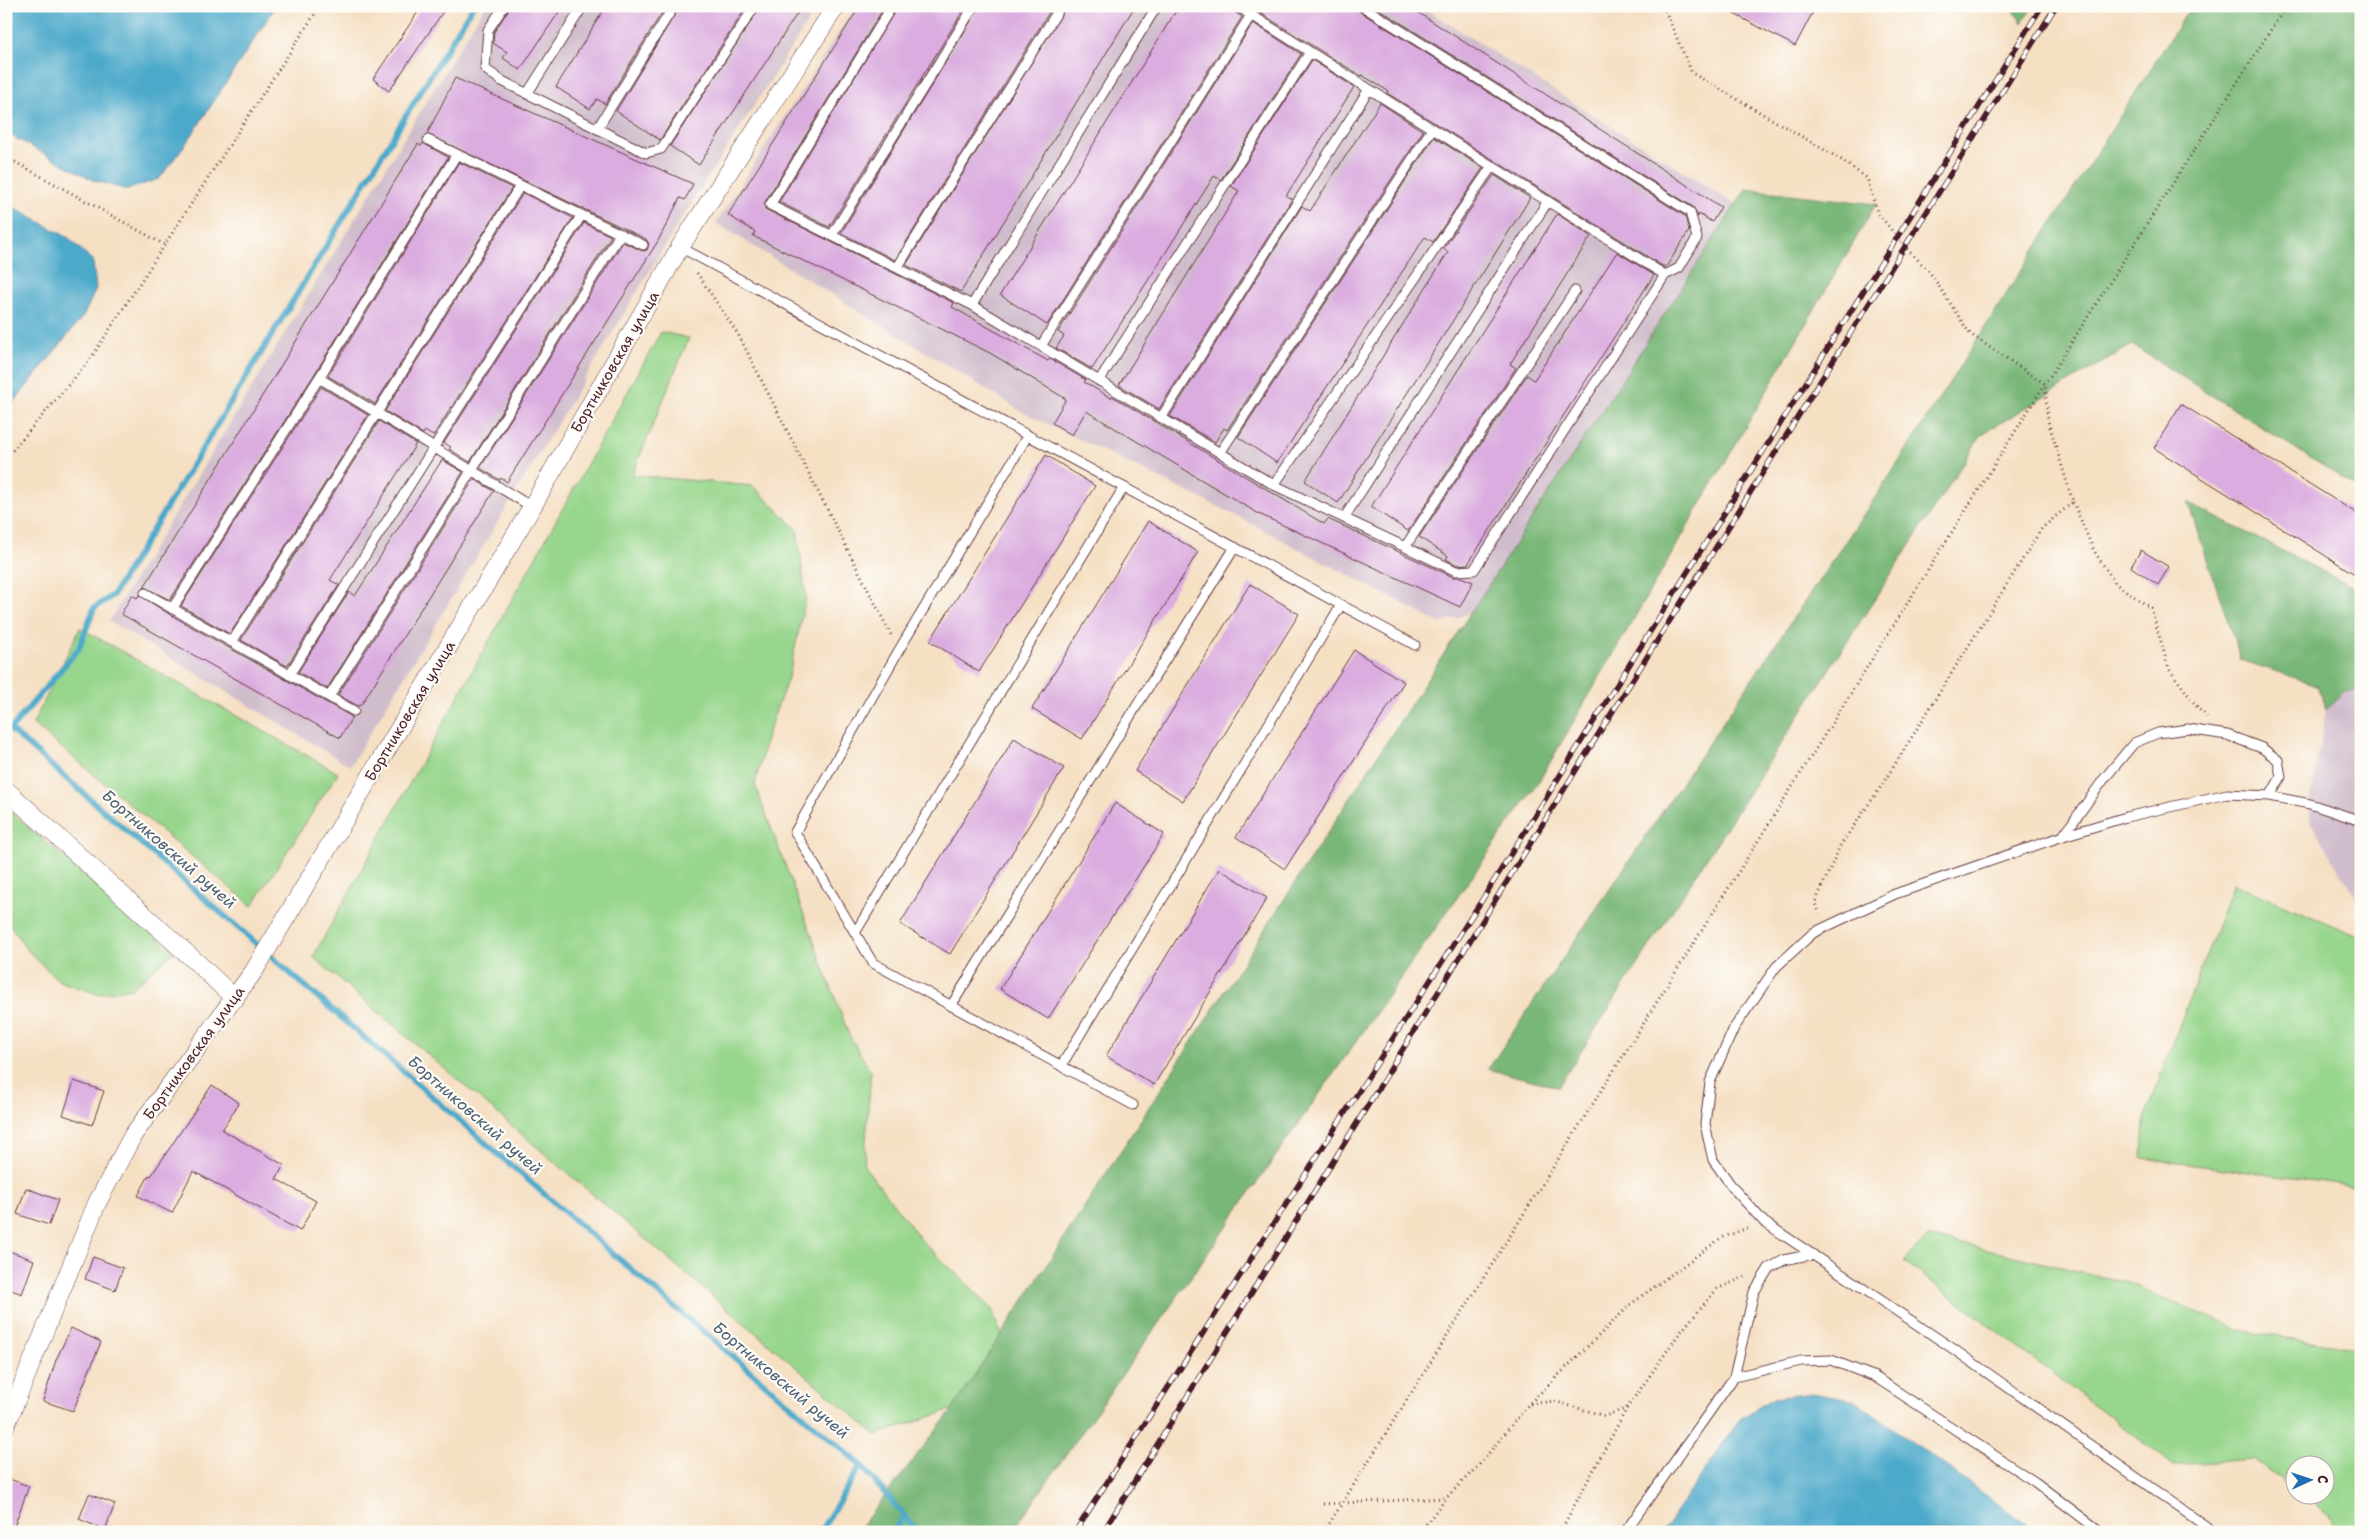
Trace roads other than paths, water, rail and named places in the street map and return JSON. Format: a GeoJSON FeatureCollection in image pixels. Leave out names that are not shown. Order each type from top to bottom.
{"type":"FeatureCollection","features":[{"type":"Feature","properties":{"kind":"street","name":"Бортниковская улица"},"geometry":{"type":"LineString","coordinates":[[6,1425],[96,1203],[133,1135],[254,971],[532,508],[680,247],[836,6]]}},
{"type":"Feature","properties":{"kind":"street"},"geometry":{"type":"LineString","coordinates":[[6,790],[235,999]]}},
{"type":"Feature","properties":{"kind":"lane"},"geometry":{"type":"LineString","coordinates":[[504,6],[488,30],[485,69],[502,81],[646,153],[661,149],[755,6]]}},
{"type":"Feature","properties":{"kind":"lane"},"geometry":{"type":"LineString","coordinates":[[527,94],[583,6]]}},
{"type":"Feature","properties":{"kind":"lane"},"geometry":{"type":"LineString","coordinates":[[597,128],[674,6]]}},
{"type":"Feature","properties":{"kind":"lane"},"geometry":{"type":"LineString","coordinates":[[892,6],[770,205],[972,305],[1274,485],[1456,571],[1474,570],[1665,274],[1679,268],[1697,238],[1690,212],[1362,6]]}},
{"type":"Feature","properties":{"kind":"lane"},"geometry":{"type":"LineString","coordinates":[[832,235],[974,6]]}},
{"type":"Feature","properties":{"kind":"lane"},"geometry":{"type":"LineString","coordinates":[[897,268],[1061,6]]}},
{"type":"Feature","properties":{"kind":"lane"},"geometry":{"type":"LineString","coordinates":[[972,305],[1157,6]]}},
{"type":"Feature","properties":{"kind":"lane"},"geometry":{"type":"LineString","coordinates":[[1237,6],[1665,274]]}},
{"type":"Feature","properties":{"kind":"lane"},"geometry":{"type":"LineString","coordinates":[[1041,346],[1251,15]]}},
{"type":"Feature","properties":{"kind":"lane"},"geometry":{"type":"LineString","coordinates":[[1099,381],[1310,52]]}},
{"type":"Feature","properties":{"kind":"lane"},"geometry":{"type":"LineString","coordinates":[[1160,418],[1369,89]]}},
{"type":"Feature","properties":{"kind":"lane"},"geometry":{"type":"LineString","coordinates":[[1220,453],[1432,129]]}},
{"type":"Feature","properties":{"kind":"lane"},"geometry":{"type":"LineString","coordinates":[[428,140],[619,236],[643,245]]}},
{"type":"Feature","properties":{"kind":"lane"},"geometry":{"type":"LineString","coordinates":[[172,609],[319,378],[457,154]]}},
{"type":"Feature","properties":{"kind":"lane"},"geometry":{"type":"LineString","coordinates":[[1274,485],[1492,166]]}},
{"type":"Feature","properties":{"kind":"lane"},"geometry":{"type":"LineString","coordinates":[[232,642],[520,186]]}},
{"type":"Feature","properties":{"kind":"lane"},"geometry":{"type":"LineString","coordinates":[[1344,518],[1548,201]]}},
{"type":"Feature","properties":{"kind":"lane"},"geometry":{"type":"LineString","coordinates":[[289,675],[432,447],[581,216]]}},
{"type":"Feature","properties":{"kind":"lane"},"geometry":{"type":"LineString","coordinates":[[329,696],[619,236]]}},
{"type":"Feature","properties":{"kind":"lane"},"geometry":{"type":"LineString","coordinates":[[680,247],[1415,645]]}},
{"type":"Feature","properties":{"kind":"lane"},"geometry":{"type":"LineString","coordinates":[[1405,547],[1575,291]]}},
{"type":"Feature","properties":{"kind":"lane"},"geometry":{"type":"LineString","coordinates":[[319,378],[532,508]]}},
{"type":"Feature","properties":{"kind":"lane"},"geometry":{"type":"LineString","coordinates":[[1028,435],[899,650],[795,832],[873,963],[1133,1105]]}},
{"type":"Feature","properties":{"kind":"lane"},"geometry":{"type":"LineString","coordinates":[[855,933],[1124,488]]}},
{"type":"Feature","properties":{"kind":"lane"},"geometry":{"type":"LineString","coordinates":[[951,1006],[1235,547]]}},
{"type":"Feature","properties":{"kind":"lane"},"geometry":{"type":"LineString","coordinates":[[145,593],[354,711]]}},
{"type":"Feature","properties":{"kind":"lane"},"geometry":{"type":"LineString","coordinates":[[1061,1066],[1341,605]]}},
{"type":"Feature","properties":{"kind":"lane"},"geometry":{"type":"LineString","coordinates":[[2063,836],[2134,743],[2158,733],[2188,730],[2227,735],[2262,748],[2278,760],[2281,777],[2270,796]]}},
{"type":"Feature","properties":{"kind":"lane"},"geometry":{"type":"LineString","coordinates":[[2214,1532],[1764,1222],[1733,1188],[1713,1160],[1705,1124],[1710,1082],[1734,1028],[1776,967],[1813,933],[1895,894],[2063,836],[2126,817],[2227,794],[2270,796],[2310,804],[2361,821]]}},
{"type":"Feature","properties":{"kind":"lane"},"geometry":{"type":"LineString","coordinates":[[1625,1532],[1734,1377],[1754,1292],[1769,1268],[1784,1260],[1813,1254]]}},
{"type":"Feature","properties":{"kind":"lane"},"geometry":{"type":"LineString","coordinates":[[1734,1377],[1801,1361],[1831,1360],[1875,1377],[2035,1482],[2101,1532]]}},
{"type":"Feature","properties":{"kind":"water"},"geometry":{"type":"Polygon","coordinates":[[[6,6],[276,6],[190,138],[159,179],[127,190],[93,180],[6,133],[6,6]]]}},
{"type":"Feature","properties":{"kind":"water"},"geometry":{"type":"Polygon","coordinates":[[[6,203],[69,238],[93,261],[96,289],[84,315],[6,412],[6,203]]]}},
{"type":"Feature","properties":{"kind":"water"},"geometry":{"type":"Polygon","coordinates":[[[1813,1393],[1855,1401],[2037,1532],[1662,1532],[1740,1419],[1773,1398],[1813,1393]]]}},
{"type":"Feature","properties":{"kind":"waterway"},"geometry":{"type":"LineString","coordinates":[[11,729],[79,648],[94,608],[113,595],[473,6]]}},
{"type":"Feature","properties":{"kind":"waterway","name":"Бортниковский ручей"},"geometry":{"type":"LineString","coordinates":[[6,726],[658,1293],[861,1465],[918,1532]]}},
{"type":"Feature","properties":{"kind":"waterway"},"geometry":{"type":"LineString","coordinates":[[820,1532],[861,1465]]}},
{"type":"Feature","properties":{"kind":"waterway"},"geometry":{"type":"LineString","coordinates":[[894,1532],[904,1516]]}},
{"type":"Feature","properties":{"kind":"railway"},"geometry":{"type":"LineString","coordinates":[[1075,1532],[1482,900],[2042,6]]}},
{"type":"Feature","properties":{"kind":"railway"},"geometry":{"type":"LineString","coordinates":[[1103,1532],[1596,738],[2056,6]]}}]}
